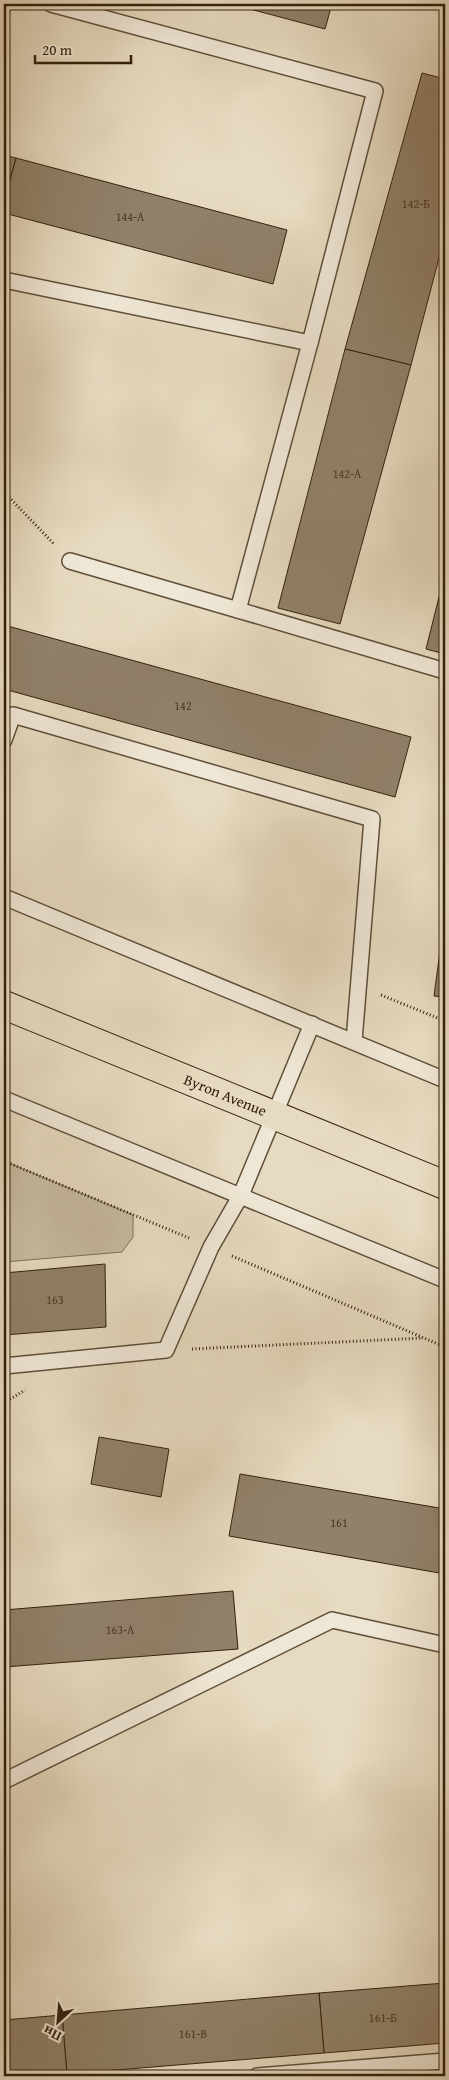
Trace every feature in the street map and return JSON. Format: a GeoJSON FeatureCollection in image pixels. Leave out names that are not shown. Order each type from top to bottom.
{"type":"FeatureCollection","features":[{"type":"Feature","properties":{"kind":"main road","name":"Byron Avenue"},"geometry":{"type":"LineString","coordinates":[[4,1005],[445,1185]]}},
{"type":"Feature","properties":{"kind":"lane"},"geometry":{"type":"LineString","coordinates":[[51,4],[375,91],[238,610]]}},
{"type":"Feature","properties":{"kind":"lane"},"geometry":{"type":"LineString","coordinates":[[4,280],[310,343]]}},
{"type":"Feature","properties":{"kind":"lane"},"geometry":{"type":"LineString","coordinates":[[70,561],[445,671]]}},
{"type":"Feature","properties":{"kind":"lane"},"geometry":{"type":"LineString","coordinates":[[4,740],[13,714],[372,819],[354,1041]]}},
{"type":"Feature","properties":{"kind":"lane"},"geometry":{"type":"LineString","coordinates":[[4,897],[445,1080]]}},
{"type":"Feature","properties":{"kind":"lane"},"geometry":{"type":"LineString","coordinates":[[4,1366],[166,1350],[211,1247],[241,1195],[312,1024]]}},
{"type":"Feature","properties":{"kind":"lane"},"geometry":{"type":"LineString","coordinates":[[4,1099],[445,1280]]}},
{"type":"Feature","properties":{"kind":"lane"},"geometry":{"type":"LineString","coordinates":[[4,1782],[332,1620],[445,1645]]}},
{"type":"Feature","properties":{"kind":"lane"},"geometry":{"type":"LineString","coordinates":[[257,2076],[445,2061]]}},
{"type":"Feature","properties":{"kind":"path"},"geometry":{"type":"LineString","coordinates":[[4,492],[70,561]]}},
{"type":"Feature","properties":{"kind":"path"},"geometry":{"type":"LineString","coordinates":[[358,986],[445,1021]]}},
{"type":"Feature","properties":{"kind":"path"},"geometry":{"type":"LineString","coordinates":[[4,1161],[445,1347]]}},
{"type":"Feature","properties":{"kind":"path"},"geometry":{"type":"LineString","coordinates":[[166,1350],[426,1338]]}},
{"type":"Feature","properties":{"kind":"shaded area"},"geometry":{"type":"Polygon","coordinates":[[[4,1161],[133,1215],[133,1237],[122,1252],[4,1262],[4,1161]]]}},
{"type":"Feature","properties":{"kind":"building"},"geometry":{"type":"Polygon","coordinates":[[[231,4],[332,4],[325,29],[231,4]]]}},
{"type":"Feature","properties":{"kind":"building"},"geometry":{"type":"Polygon","coordinates":[[[422,73],[445,79],[445,235],[411,365],[345,349],[422,73]]]}},
{"type":"Feature","properties":{"kind":"building"},"geometry":{"type":"Polygon","coordinates":[[[4,155],[16,158],[4,203],[4,155]]]}},
{"type":"Feature","properties":{"kind":"building"},"geometry":{"type":"Polygon","coordinates":[[[16,158],[287,230],[273,284],[4,213],[4,203],[16,158]]]}},
{"type":"Feature","properties":{"kind":"building"},"geometry":{"type":"Polygon","coordinates":[[[345,349],[411,365],[340,624],[278,608],[345,349]]]}},
{"type":"Feature","properties":{"kind":"building"},"geometry":{"type":"Polygon","coordinates":[[[441,589],[445,591],[445,654],[426,649],[441,589]]]}},
{"type":"Feature","properties":{"kind":"building"},"geometry":{"type":"Polygon","coordinates":[[[4,625],[411,737],[395,797],[4,689],[4,625]]]}},
{"type":"Feature","properties":{"kind":"building"},"geometry":{"type":"Polygon","coordinates":[[[443,929],[445,929],[445,997],[434,996],[443,929]]]}},
{"type":"Feature","properties":{"kind":"building"},"geometry":{"type":"Polygon","coordinates":[[[105,1264],[106,1327],[4,1335],[4,1273],[105,1264]]]}},
{"type":"Feature","properties":{"kind":"building"},"geometry":{"type":"Polygon","coordinates":[[[99,1437],[169,1449],[161,1497],[91,1484],[99,1437]]]}},
{"type":"Feature","properties":{"kind":"building"},"geometry":{"type":"Polygon","coordinates":[[[240,1474],[445,1509],[445,1574],[229,1536],[240,1474]]]}},
{"type":"Feature","properties":{"kind":"building"},"geometry":{"type":"Polygon","coordinates":[[[233,1591],[238,1649],[4,1667],[4,1610],[233,1591]]]}},
{"type":"Feature","properties":{"kind":"building"},"geometry":{"type":"Polygon","coordinates":[[[445,1983],[445,2043],[324,2053],[319,1993],[445,1983]]]}},
{"type":"Feature","properties":{"kind":"building"},"geometry":{"type":"Polygon","coordinates":[[[319,1993],[324,2053],[67,2074],[62,2015],[319,1993]]]}},
{"type":"Feature","properties":{"kind":"building"},"geometry":{"type":"Polygon","coordinates":[[[62,2015],[67,2074],[4,2076],[4,2020],[62,2015]]]}}]}
